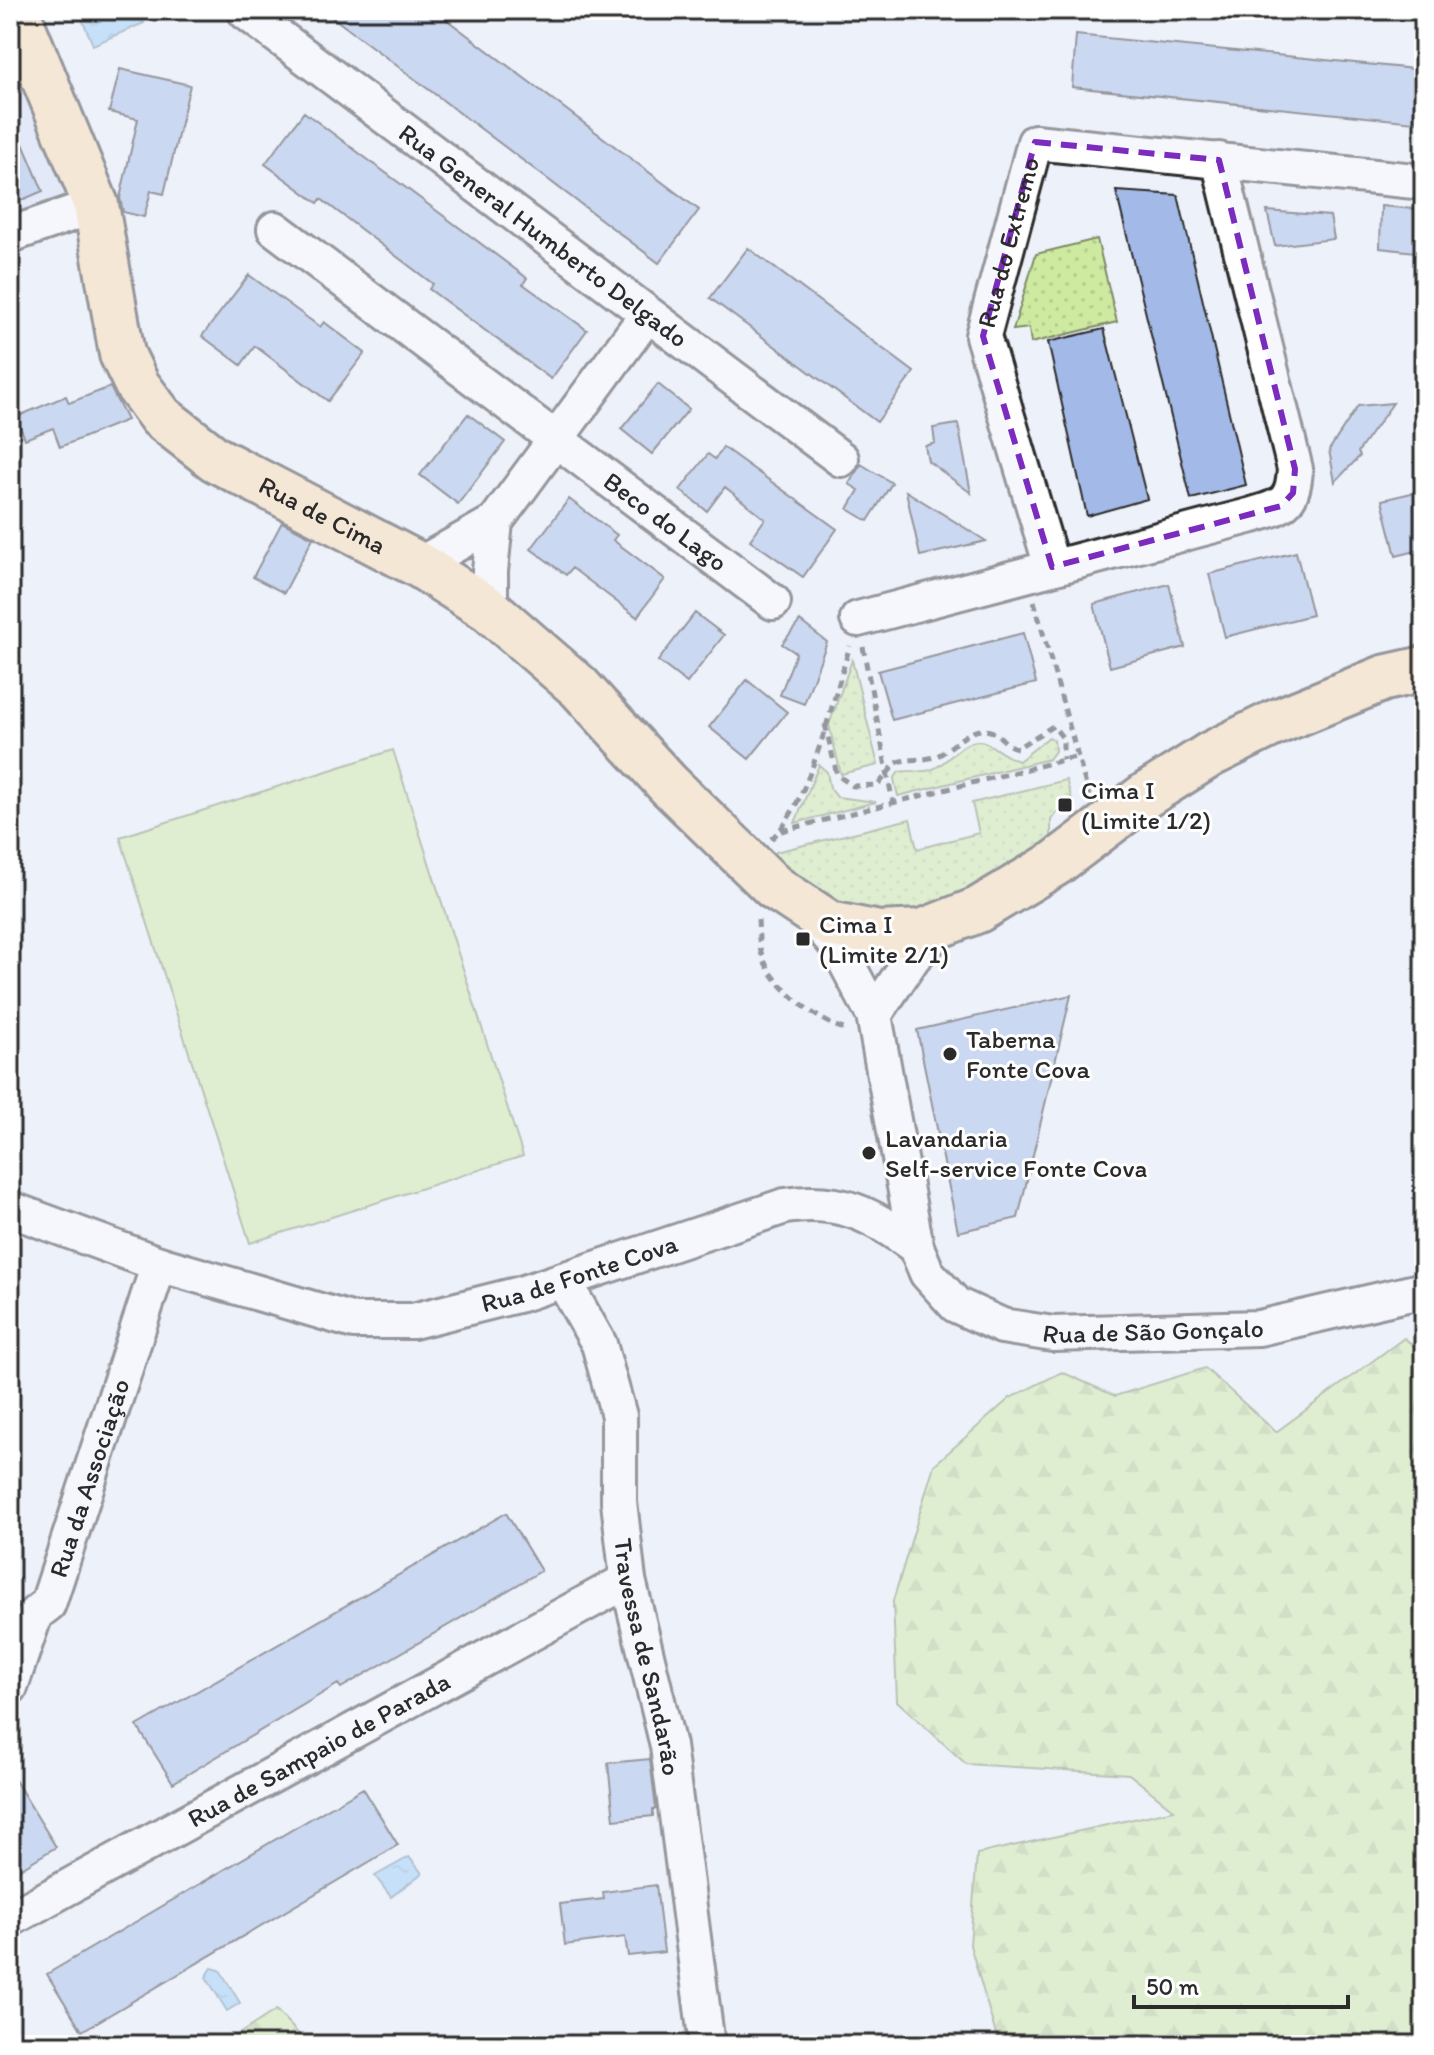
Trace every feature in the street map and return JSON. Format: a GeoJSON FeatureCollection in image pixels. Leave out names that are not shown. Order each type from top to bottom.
{"type":"FeatureCollection","features":[{"type":"Feature","properties":{"kind":"main road","name":"Rua de Cima"},"geometry":{"type":"LineString","coordinates":[[16,10],[96,205],[122,354],[137,385],[161,417],[215,459],[419,565],[490,610],[579,687],[668,784],[789,897],[830,924],[879,934],[922,932],[978,910],[1099,831],[1146,795],[1223,748],[1274,723],[1384,678],[1424,669]]}},
{"type":"Feature","properties":{"kind":"street","name":"Rua General Humberto Delgado"},"geometry":{"type":"LineString","coordinates":[[246,12],[841,459]]}},
{"type":"Feature","properties":{"kind":"street","name":"Rua do Extremo"},"geometry":{"type":"LineString","coordinates":[[1039,570],[983,336],[1035,142],[1424,182]]}},
{"type":"Feature","properties":{"kind":"street"},"geometry":{"type":"LineString","coordinates":[[858,619],[1249,516],[1281,506],[1293,493],[1295,469],[1219,160]]}},
{"type":"Feature","properties":{"kind":"street"},"geometry":{"type":"LineString","coordinates":[[10,235],[96,205]]}},
{"type":"Feature","properties":{"kind":"street","name":"Beco do Lago"},"geometry":{"type":"LineString","coordinates":[[275,229],[773,602]]}},
{"type":"Feature","properties":{"kind":"street"},"geometry":{"type":"LineString","coordinates":[[419,565],[495,522],[559,439],[647,315]]}},
{"type":"Feature","properties":{"kind":"street"},"geometry":{"type":"LineString","coordinates":[[490,610],[495,522]]}},
{"type":"Feature","properties":{"kind":"street"},"geometry":{"type":"LineString","coordinates":[[789,897],[837,945],[876,1023],[916,1247]]}},
{"type":"Feature","properties":{"kind":"street"},"geometry":{"type":"LineString","coordinates":[[876,1023],[913,957],[946,922]]}},
{"type":"Feature","properties":{"kind":"street","name":"Rua de Fonte Cova"},"geometry":{"type":"LineString","coordinates":[[10,1209],[159,1264],[354,1321],[413,1321],[563,1280],[785,1206],[820,1201],[860,1213],[916,1247]]}},
{"type":"Feature","properties":{"kind":"street","name":"Rua de São Gonçalo"},"geometry":{"type":"LineString","coordinates":[[916,1247],[927,1273],[956,1305],[1002,1326],[1053,1334],[1259,1328],[1424,1290]]}},
{"type":"Feature","properties":{"kind":"street","name":"Rua da Associação"},"geometry":{"type":"LineString","coordinates":[[10,1687],[35,1614],[48,1604],[159,1264]]}},
{"type":"Feature","properties":{"kind":"street","name":"Travessa de Sandarão"},"geometry":{"type":"LineString","coordinates":[[563,1280],[599,1344],[619,1416],[619,1502],[628,1580],[668,1746],[707,2045]]}},
{"type":"Feature","properties":{"kind":"street","name":"Rua de Sampaio de Parada"},"geometry":{"type":"LineString","coordinates":[[10,1919],[628,1580]]}},
{"type":"Feature","properties":{"kind":"path"},"geometry":{"type":"LineString","coordinates":[[1039,570],[1079,756],[1099,831]]}},
{"type":"Feature","properties":{"kind":"path"},"geometry":{"type":"LineString","coordinates":[[858,619],[808,778],[781,831],[1079,756]]}},
{"type":"Feature","properties":{"kind":"path"},"geometry":{"type":"LineString","coordinates":[[858,619],[893,803]]}},
{"type":"Feature","properties":{"kind":"path"},"geometry":{"type":"LineString","coordinates":[[825,724],[841,780],[864,787],[878,785],[896,763],[936,756],[980,730],[993,732],[1008,746],[1017,748],[1053,726],[1063,738],[1063,760]]}},
{"type":"Feature","properties":{"kind":"path"},"geometry":{"type":"LineString","coordinates":[[789,897],[760,910],[761,954],[766,965],[814,1018],[852,1031],[876,1023]]}},
{"type":"Feature","properties":{"kind":"highlighted area"},"geometry":{"type":"Polygon","coordinates":[[[1035,142],[1219,160],[1295,469],[1293,493],[1281,506],[1052,567],[983,336],[1035,142]]]}},
{"type":"Feature","properties":{"kind":"shaded area"},"geometry":{"type":"Polygon","coordinates":[[[24,62],[69,188],[60,203],[10,225],[10,69],[24,62]]]}},
{"type":"Feature","properties":{"kind":"green space"},"geometry":{"type":"Polygon","coordinates":[[[1097,239],[1117,322],[1031,343],[1029,328],[1013,330],[1036,254],[1097,239]]]}},
{"type":"Feature","properties":{"kind":"green space"},"geometry":{"type":"Polygon","coordinates":[[[852,660],[878,765],[841,774],[829,725],[852,660]]]}},
{"type":"Feature","properties":{"kind":"green space"},"geometry":{"type":"Polygon","coordinates":[[[1049,737],[1054,740],[1055,751],[1049,759],[898,796],[894,779],[899,772],[931,770],[973,741],[984,742],[1019,761],[1049,737]]]}},
{"type":"Feature","properties":{"kind":"green space"},"geometry":{"type":"Polygon","coordinates":[[[393,750],[523,1156],[250,1243],[120,837],[393,750]]]}},
{"type":"Feature","properties":{"kind":"green space"},"geometry":{"type":"Polygon","coordinates":[[[819,765],[827,772],[830,788],[837,797],[876,802],[795,823],[819,765]]]}},
{"type":"Feature","properties":{"kind":"green space"},"geometry":{"type":"Polygon","coordinates":[[[1066,780],[1074,806],[1056,813],[1051,820],[1051,840],[972,888],[912,910],[881,914],[851,911],[816,897],[769,860],[776,852],[910,819],[917,849],[979,833],[972,803],[1066,780]]]}},
{"type":"Feature","properties":{"kind":"green space"},"geometry":{"type":"Polygon","coordinates":[[[1404,1338],[1424,1354],[1424,2045],[999,2045],[970,1945],[977,1854],[1174,1810],[1129,1774],[966,1764],[897,1701],[893,1601],[934,1465],[1010,1398],[1062,1372],[1115,1396],[1205,1368],[1276,1432],[1404,1338]]]}},
{"type":"Feature","properties":{"kind":"green space"},"geometry":{"type":"Polygon","coordinates":[[[276,2010],[309,2045],[222,2045],[276,2010]]]}},
{"type":"Feature","properties":{"kind":"water"},"geometry":{"type":"Polygon","coordinates":[[[104,10],[138,10],[144,23],[93,45],[82,19],[104,10]]]}},
{"type":"Feature","properties":{"kind":"water"},"geometry":{"type":"Polygon","coordinates":[[[409,1857],[422,1873],[391,1897],[375,1876],[409,1857]]]}},
{"type":"Feature","properties":{"kind":"water"},"geometry":{"type":"Polygon","coordinates":[[[212,1968],[220,1970],[240,2003],[227,2011],[206,1977],[212,1968]]]}},
{"type":"Feature","properties":{"kind":"building"},"geometry":{"type":"Polygon","coordinates":[[[323,10],[434,10],[699,210],[659,263],[323,10]]]}},
{"type":"Feature","properties":{"kind":"building"},"geometry":{"type":"Polygon","coordinates":[[[1076,35],[1424,70],[1424,123],[1072,87],[1076,35]]]}},
{"type":"Feature","properties":{"kind":"building"},"geometry":{"type":"Polygon","coordinates":[[[120,69],[190,85],[164,194],[151,191],[144,217],[123,212],[120,198],[138,119],[109,112],[120,69]]]}},
{"type":"Feature","properties":{"kind":"building"},"geometry":{"type":"Polygon","coordinates":[[[304,112],[527,278],[523,284],[587,330],[551,379],[429,289],[433,284],[321,199],[318,203],[265,164],[304,112]]]}},
{"type":"Feature","properties":{"kind":"building"},"geometry":{"type":"Polygon","coordinates":[[[10,113],[43,191],[10,205],[10,113]]]}},
{"type":"Feature","properties":{"kind":"building"},"geometry":{"type":"Polygon","coordinates":[[[1116,191],[1178,195],[1246,485],[1191,499],[1116,191]]]}},
{"type":"Feature","properties":{"kind":"building"},"geometry":{"type":"Polygon","coordinates":[[[1381,206],[1424,210],[1424,253],[1380,248],[1381,206]]]}},
{"type":"Feature","properties":{"kind":"building"},"geometry":{"type":"Polygon","coordinates":[[[1267,211],[1330,216],[1334,239],[1275,246],[1267,211]]]}},
{"type":"Feature","properties":{"kind":"building"},"geometry":{"type":"Polygon","coordinates":[[[748,248],[914,372],[877,422],[710,298],[748,248]]]}},
{"type":"Feature","properties":{"kind":"building"},"geometry":{"type":"Polygon","coordinates":[[[249,275],[320,327],[324,322],[365,353],[328,401],[255,346],[241,365],[202,336],[249,275]]]}},
{"type":"Feature","properties":{"kind":"building"},"geometry":{"type":"Polygon","coordinates":[[[1104,329],[1147,499],[1087,516],[1048,342],[1104,329]]]}},
{"type":"Feature","properties":{"kind":"building"},"geometry":{"type":"Polygon","coordinates":[[[658,384],[689,409],[652,454],[621,429],[658,384]]]}},
{"type":"Feature","properties":{"kind":"building"},"geometry":{"type":"Polygon","coordinates":[[[110,387],[127,420],[60,447],[53,428],[25,439],[16,417],[66,396],[69,403],[110,387]]]}},
{"type":"Feature","properties":{"kind":"building"},"geometry":{"type":"Polygon","coordinates":[[[1393,403],[1358,452],[1360,456],[1335,482],[1329,450],[1358,406],[1393,403]]]}},
{"type":"Feature","properties":{"kind":"building"},"geometry":{"type":"Polygon","coordinates":[[[468,414],[505,442],[458,504],[420,475],[468,414]]]}},
{"type":"Feature","properties":{"kind":"building"},"geometry":{"type":"Polygon","coordinates":[[[958,424],[971,493],[928,461],[925,446],[935,443],[933,428],[958,424]]]}},
{"type":"Feature","properties":{"kind":"building"},"geometry":{"type":"Polygon","coordinates":[[[723,447],[837,529],[803,577],[750,540],[765,519],[725,487],[707,511],[680,490],[708,454],[715,459],[723,447]]]}},
{"type":"Feature","properties":{"kind":"building"},"geometry":{"type":"Polygon","coordinates":[[[861,464],[892,483],[868,521],[848,509],[859,490],[849,484],[861,464]]]}},
{"type":"Feature","properties":{"kind":"building"},"geometry":{"type":"Polygon","coordinates":[[[1424,490],[1424,549],[1396,556],[1382,500],[1424,490]]]}},
{"type":"Feature","properties":{"kind":"building"},"geometry":{"type":"Polygon","coordinates":[[[906,491],[986,541],[920,556],[906,491]]]}},
{"type":"Feature","properties":{"kind":"building"},"geometry":{"type":"Polygon","coordinates":[[[569,499],[617,535],[613,540],[665,579],[637,617],[572,568],[566,575],[531,549],[569,499]]]}},
{"type":"Feature","properties":{"kind":"building"},"geometry":{"type":"Polygon","coordinates":[[[282,522],[313,538],[284,593],[253,577],[282,522]]]}},
{"type":"Feature","properties":{"kind":"building"},"geometry":{"type":"Polygon","coordinates":[[[1296,552],[1312,615],[1225,637],[1209,574],[1296,552]]]}},
{"type":"Feature","properties":{"kind":"building"},"geometry":{"type":"Polygon","coordinates":[[[1169,584],[1185,647],[1110,667],[1094,604],[1169,584]]]}},
{"type":"Feature","properties":{"kind":"building"},"geometry":{"type":"Polygon","coordinates":[[[695,613],[724,635],[687,683],[658,661],[695,613]]]}},
{"type":"Feature","properties":{"kind":"building"},"geometry":{"type":"Polygon","coordinates":[[[800,621],[827,642],[804,704],[780,695],[796,653],[782,644],[800,621]]]}},
{"type":"Feature","properties":{"kind":"building"},"geometry":{"type":"Polygon","coordinates":[[[1023,633],[1036,683],[892,720],[878,671],[1023,633]]]}},
{"type":"Feature","properties":{"kind":"building"},"geometry":{"type":"Polygon","coordinates":[[[747,680],[787,712],[749,759],[709,727],[747,680]]]}},
{"type":"Feature","properties":{"kind":"building"},"geometry":{"type":"Polygon","coordinates":[[[1071,995],[1018,1218],[958,1232],[917,1030],[1071,995]]]}},
{"type":"Feature","properties":{"kind":"building"},"geometry":{"type":"Polygon","coordinates":[[[506,1513],[541,1571],[341,1688],[338,1684],[173,1783],[137,1726],[506,1513]]]}},
{"type":"Feature","properties":{"kind":"building"},"geometry":{"type":"Polygon","coordinates":[[[650,1759],[656,1809],[653,1809],[653,1816],[614,1820],[608,1763],[650,1759]]]}},
{"type":"Feature","properties":{"kind":"building"},"geometry":{"type":"Polygon","coordinates":[[[10,1772],[56,1847],[10,1875],[10,1772]]]}},
{"type":"Feature","properties":{"kind":"building"},"geometry":{"type":"Polygon","coordinates":[[[363,1788],[398,1845],[82,2031],[47,1974],[363,1788]]]}},
{"type":"Feature","properties":{"kind":"building"},"geometry":{"type":"Polygon","coordinates":[[[656,1885],[664,1952],[628,1956],[625,1937],[565,1945],[560,1904],[604,1899],[603,1892],[656,1885]]]}},
{"type":"Feature","properties":{"kind":"place","name":"Cima I (Limite 1/2)"},"geometry":{"type":"Point","coordinates":[1065,805]}},
{"type":"Feature","properties":{"kind":"place","name":"Cima I (Limite 2/1)"},"geometry":{"type":"Point","coordinates":[803,939]}},
{"type":"Feature","properties":{"kind":"place","name":"Taberna Fonte Cova"},"geometry":{"type":"Point","coordinates":[950,1054]}},
{"type":"Feature","properties":{"kind":"place","name":"Lavandaria Self-service Fonte Cova"},"geometry":{"type":"Point","coordinates":[869,1153]}}]}
